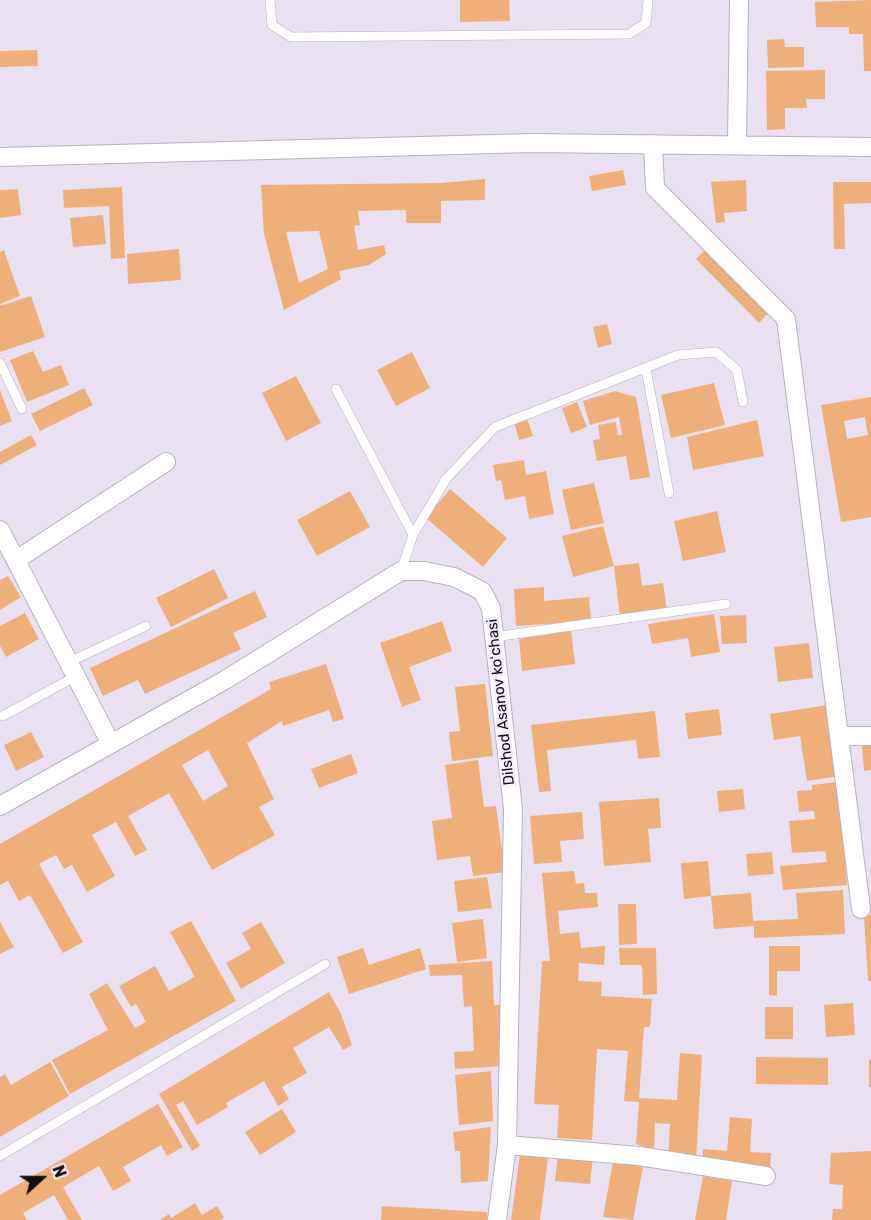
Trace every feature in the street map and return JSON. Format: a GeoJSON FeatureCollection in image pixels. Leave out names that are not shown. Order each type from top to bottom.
{"type":"FeatureCollection","features":[{"type":"Feature","properties":{"kind":"street"},"geometry":{"type":"LineString","coordinates":[[737,145],[739,0]]}},
{"type":"Feature","properties":{"kind":"street"},"geometry":{"type":"LineString","coordinates":[[0,157],[532,143],[871,147]]}},
{"type":"Feature","properties":{"kind":"street"},"geometry":{"type":"LineString","coordinates":[[652,144],[655,188],[786,319],[841,736],[861,909]]}},
{"type":"Feature","properties":{"kind":"street"},"geometry":{"type":"LineString","coordinates":[[16,560],[166,462]]}},
{"type":"Feature","properties":{"kind":"street"},"geometry":{"type":"LineString","coordinates":[[0,530],[111,744]]}},
{"type":"Feature","properties":{"kind":"street"},"geometry":{"type":"LineString","coordinates":[[0,806],[225,680],[401,571]]}},
{"type":"Feature","properties":{"kind":"street","name":"Dilshod Asanov koʻchasi"},"geometry":{"type":"LineString","coordinates":[[401,571],[424,571],[454,577],[482,591],[491,608],[513,809],[507,1145],[497,1220]]}},
{"type":"Feature","properties":{"kind":"street"},"geometry":{"type":"LineString","coordinates":[[841,736],[871,736]]}},
{"type":"Feature","properties":{"kind":"street"},"geometry":{"type":"LineString","coordinates":[[507,1145],[639,1156],[766,1176]]}},
{"type":"Feature","properties":{"kind":"lane"},"geometry":{"type":"LineString","coordinates":[[270,0],[272,25],[291,37],[629,34],[646,23],[648,0]]}},
{"type":"Feature","properties":{"kind":"lane"},"geometry":{"type":"LineString","coordinates":[[401,571],[413,535],[446,479],[495,427],[678,355],[716,352],[736,370],[743,402]]}},
{"type":"Feature","properties":{"kind":"lane"},"geometry":{"type":"LineString","coordinates":[[0,363],[22,409]]}},
{"type":"Feature","properties":{"kind":"lane"},"geometry":{"type":"LineString","coordinates":[[646,369],[669,493]]}},
{"type":"Feature","properties":{"kind":"lane"},"geometry":{"type":"LineString","coordinates":[[336,389],[413,535]]}},
{"type":"Feature","properties":{"kind":"lane"},"geometry":{"type":"LineString","coordinates":[[494,637],[726,604]]}},
{"type":"Feature","properties":{"kind":"lane"},"geometry":{"type":"LineString","coordinates":[[3,716],[72,669],[146,626]]}},
{"type":"Feature","properties":{"kind":"lane"},"geometry":{"type":"LineString","coordinates":[[0,1156],[325,964]]}},
{"type":"Feature","properties":{"kind":"building"},"geometry":{"type":"Polygon","coordinates":[[[460,0],[509,0],[510,21],[460,22],[460,0]]]}},
{"type":"Feature","properties":{"kind":"building"},"geometry":{"type":"Polygon","coordinates":[[[871,0],[871,71],[864,71],[863,34],[849,34],[849,27],[816,27],[815,2],[871,0]]]}},
{"type":"Feature","properties":{"kind":"building"},"geometry":{"type":"Polygon","coordinates":[[[784,39],[785,47],[804,47],[804,67],[768,68],[767,40],[784,39]]]}},
{"type":"Feature","properties":{"kind":"building"},"geometry":{"type":"Polygon","coordinates":[[[37,50],[38,66],[0,67],[0,51],[37,50]]]}},
{"type":"Feature","properties":{"kind":"building"},"geometry":{"type":"Polygon","coordinates":[[[825,70],[825,99],[806,99],[807,108],[785,108],[785,129],[767,130],[766,71],[825,70]]]}},
{"type":"Feature","properties":{"kind":"building"},"geometry":{"type":"Polygon","coordinates":[[[623,170],[626,185],[592,191],[589,176],[623,170]]]}},
{"type":"Feature","properties":{"kind":"building"},"geometry":{"type":"Polygon","coordinates":[[[485,179],[485,200],[441,201],[441,223],[406,223],[406,210],[358,211],[360,225],[354,226],[358,250],[384,245],[386,254],[369,265],[339,271],[341,279],[284,310],[264,234],[261,185],[441,183],[485,179]],[[319,231],[286,232],[299,283],[328,269],[319,231]]]}},
{"type":"Feature","properties":{"kind":"building"},"geometry":{"type":"Polygon","coordinates":[[[746,180],[747,211],[724,213],[725,222],[716,223],[711,182],[746,180]]]}},
{"type":"Feature","properties":{"kind":"building"},"geometry":{"type":"Polygon","coordinates":[[[833,182],[871,182],[871,203],[844,204],[845,249],[834,249],[833,182]]]}},
{"type":"Feature","properties":{"kind":"building"},"geometry":{"type":"Polygon","coordinates":[[[122,187],[125,258],[111,259],[109,206],[64,208],[63,190],[122,187]]]}},
{"type":"Feature","properties":{"kind":"building"},"geometry":{"type":"Polygon","coordinates":[[[18,189],[21,215],[0,218],[0,190],[18,189]]]}},
{"type":"Feature","properties":{"kind":"building"},"geometry":{"type":"Polygon","coordinates":[[[103,215],[106,244],[73,247],[70,218],[103,215]]]}},
{"type":"Feature","properties":{"kind":"building"},"geometry":{"type":"Polygon","coordinates":[[[710,245],[772,309],[759,323],[696,259],[710,245]]]}},
{"type":"Feature","properties":{"kind":"building"},"geometry":{"type":"Polygon","coordinates":[[[179,249],[181,280],[128,284],[127,254],[179,249]]]}},
{"type":"Feature","properties":{"kind":"building"},"geometry":{"type":"Polygon","coordinates":[[[4,250],[20,296],[0,304],[0,252],[4,250]]]}},
{"type":"Feature","properties":{"kind":"building"},"geometry":{"type":"Polygon","coordinates":[[[31,296],[45,337],[0,352],[0,306],[31,296]]]}},
{"type":"Feature","properties":{"kind":"building"},"geometry":{"type":"Polygon","coordinates":[[[607,324],[612,344],[598,348],[593,327],[607,324]]]}},
{"type":"Feature","properties":{"kind":"building"},"geometry":{"type":"Polygon","coordinates":[[[33,351],[43,372],[61,365],[69,385],[27,402],[10,360],[33,351]]]}},
{"type":"Feature","properties":{"kind":"building"},"geometry":{"type":"Polygon","coordinates":[[[412,352],[430,388],[396,406],[377,370],[412,352]]]}},
{"type":"Feature","properties":{"kind":"building"},"geometry":{"type":"Polygon","coordinates":[[[296,376],[321,423],[286,441],[262,393],[296,376]]]}},
{"type":"Feature","properties":{"kind":"building"},"geometry":{"type":"Polygon","coordinates":[[[714,383],[725,425],[671,438],[661,395],[714,383]]]}},
{"type":"Feature","properties":{"kind":"building"},"geometry":{"type":"Polygon","coordinates":[[[84,388],[93,405],[40,431],[31,414],[84,388]]]}},
{"type":"Feature","properties":{"kind":"building"},"geometry":{"type":"Polygon","coordinates":[[[0,390],[12,421],[0,426],[0,390]]]}},
{"type":"Feature","properties":{"kind":"building"},"geometry":{"type":"Polygon","coordinates":[[[615,391],[636,397],[650,477],[630,480],[626,456],[597,461],[593,440],[600,439],[598,425],[616,422],[618,435],[622,435],[619,417],[590,425],[583,401],[615,391]]]}},
{"type":"Feature","properties":{"kind":"building"},"geometry":{"type":"Polygon","coordinates":[[[871,397],[871,517],[841,522],[821,405],[871,397]],[[865,417],[844,421],[847,439],[868,435],[865,417]]]}},
{"type":"Feature","properties":{"kind":"building"},"geometry":{"type":"Polygon","coordinates":[[[577,402],[587,427],[571,433],[562,408],[577,402]]]}},
{"type":"Feature","properties":{"kind":"building"},"geometry":{"type":"Polygon","coordinates":[[[527,418],[533,436],[519,440],[514,422],[527,418]]]}},
{"type":"Feature","properties":{"kind":"building"},"geometry":{"type":"Polygon","coordinates":[[[757,420],[764,456],[693,470],[687,437],[757,420]]]}},
{"type":"Feature","properties":{"kind":"building"},"geometry":{"type":"Polygon","coordinates":[[[31,435],[37,445],[0,465],[0,452],[31,435]]]}},
{"type":"Feature","properties":{"kind":"building"},"geometry":{"type":"Polygon","coordinates":[[[524,460],[526,475],[546,471],[554,514],[529,519],[525,496],[505,500],[501,480],[496,481],[493,465],[524,460]]]}},
{"type":"Feature","properties":{"kind":"building"},"geometry":{"type":"Polygon","coordinates":[[[594,483],[604,523],[571,530],[562,490],[594,483]]]}},
{"type":"Feature","properties":{"kind":"building"},"geometry":{"type":"Polygon","coordinates":[[[450,489],[507,538],[483,567],[426,518],[450,489]]]}},
{"type":"Feature","properties":{"kind":"building"},"geometry":{"type":"Polygon","coordinates":[[[350,491],[370,527],[317,556],[297,520],[350,491]]]}},
{"type":"Feature","properties":{"kind":"building"},"geometry":{"type":"Polygon","coordinates":[[[717,511],[726,552],[683,561],[674,521],[717,511]]]}},
{"type":"Feature","properties":{"kind":"building"},"geometry":{"type":"Polygon","coordinates":[[[603,526],[614,566],[573,577],[562,536],[603,526]]]}},
{"type":"Feature","properties":{"kind":"building"},"geometry":{"type":"Polygon","coordinates":[[[639,563],[642,586],[663,583],[667,611],[620,617],[614,566],[639,563]]]}},
{"type":"Feature","properties":{"kind":"building"},"geometry":{"type":"Polygon","coordinates":[[[214,569],[228,598],[171,627],[156,598],[214,569]]]}},
{"type":"Feature","properties":{"kind":"building"},"geometry":{"type":"Polygon","coordinates":[[[8,576],[21,597],[0,610],[0,580],[8,576]]]}},
{"type":"Feature","properties":{"kind":"building"},"geometry":{"type":"Polygon","coordinates":[[[544,587],[544,601],[589,597],[591,621],[516,626],[514,589],[544,587]]]}},
{"type":"Feature","properties":{"kind":"building"},"geometry":{"type":"Polygon","coordinates":[[[255,591],[267,617],[233,633],[241,649],[145,694],[138,680],[103,696],[90,668],[255,591]]]}},
{"type":"Feature","properties":{"kind":"building"},"geometry":{"type":"Polygon","coordinates":[[[25,613],[39,639],[6,657],[0,646],[0,626],[25,613]]]}},
{"type":"Feature","properties":{"kind":"building"},"geometry":{"type":"Polygon","coordinates":[[[714,614],[720,652],[691,657],[688,638],[652,644],[648,624],[714,614]]]}},
{"type":"Feature","properties":{"kind":"building"},"geometry":{"type":"Polygon","coordinates":[[[746,615],[747,643],[722,644],[720,616],[746,615]]]}},
{"type":"Feature","properties":{"kind":"building"},"geometry":{"type":"Polygon","coordinates":[[[442,621],[452,651],[409,667],[421,700],[402,707],[380,643],[442,621]]]}},
{"type":"Feature","properties":{"kind":"building"},"geometry":{"type":"Polygon","coordinates":[[[571,630],[575,664],[522,671],[519,639],[571,630]]]}},
{"type":"Feature","properties":{"kind":"building"},"geometry":{"type":"Polygon","coordinates":[[[809,643],[813,678],[778,682],[774,647],[809,643]]]}},
{"type":"Feature","properties":{"kind":"building"},"geometry":{"type":"Polygon","coordinates":[[[326,664],[344,719],[333,722],[329,710],[283,726],[282,721],[247,743],[274,799],[259,807],[275,835],[212,870],[169,793],[128,816],[147,850],[135,856],[116,822],[92,835],[115,876],[87,892],[72,865],[64,869],[56,855],[39,864],[83,942],[63,953],[30,895],[19,901],[8,881],[0,885],[0,844],[271,689],[269,682],[326,664]],[[208,750],[182,765],[203,801],[228,786],[208,750]]]}},
{"type":"Feature","properties":{"kind":"building"},"geometry":{"type":"Polygon","coordinates":[[[485,684],[493,756],[452,761],[449,732],[460,731],[455,687],[485,684]]]}},
{"type":"Feature","properties":{"kind":"building"},"geometry":{"type":"Polygon","coordinates":[[[828,705],[839,776],[807,781],[800,736],[774,740],[770,714],[828,705]]]}},
{"type":"Feature","properties":{"kind":"building"},"geometry":{"type":"Polygon","coordinates":[[[719,709],[722,735],[688,739],[685,713],[719,709]]]}},
{"type":"Feature","properties":{"kind":"building"},"geometry":{"type":"Polygon","coordinates":[[[655,711],[660,757],[638,759],[636,740],[547,750],[551,791],[539,792],[531,725],[655,711]]]}},
{"type":"Feature","properties":{"kind":"building"},"geometry":{"type":"Polygon","coordinates":[[[31,732],[44,757],[16,771],[4,745],[31,732]]]}},
{"type":"Feature","properties":{"kind":"building"},"geometry":{"type":"Polygon","coordinates":[[[862,745],[871,745],[871,770],[864,771],[862,745]]]}},
{"type":"Feature","properties":{"kind":"building"},"geometry":{"type":"Polygon","coordinates":[[[351,754],[358,773],[319,788],[311,769],[351,754]]]}},
{"type":"Feature","properties":{"kind":"building"},"geometry":{"type":"Polygon","coordinates":[[[478,760],[484,807],[496,806],[505,872],[473,876],[470,856],[437,860],[432,821],[452,818],[445,765],[478,760]]]}},
{"type":"Feature","properties":{"kind":"building"},"geometry":{"type":"Polygon","coordinates":[[[838,782],[847,885],[783,890],[780,866],[827,862],[825,851],[792,853],[789,821],[815,819],[814,811],[799,812],[797,791],[812,790],[812,785],[838,782]]]}},
{"type":"Feature","properties":{"kind":"building"},"geometry":{"type":"Polygon","coordinates":[[[743,789],[745,809],[719,812],[717,791],[743,789]]]}},
{"type":"Feature","properties":{"kind":"building"},"geometry":{"type":"Polygon","coordinates":[[[659,798],[661,828],[648,829],[651,862],[604,866],[599,802],[659,798]]]}},
{"type":"Feature","properties":{"kind":"building"},"geometry":{"type":"Polygon","coordinates":[[[582,812],[584,839],[560,841],[562,862],[534,864],[530,816],[582,812]]]}},
{"type":"Feature","properties":{"kind":"building"},"geometry":{"type":"Polygon","coordinates":[[[772,852],[774,874],[748,876],[746,854],[772,852]]]}},
{"type":"Feature","properties":{"kind":"building"},"geometry":{"type":"Polygon","coordinates":[[[708,861],[711,896],[684,899],[681,863],[708,861]]]}},
{"type":"Feature","properties":{"kind":"building"},"geometry":{"type":"Polygon","coordinates":[[[574,871],[576,884],[584,883],[585,893],[597,893],[598,907],[558,911],[560,934],[579,932],[581,948],[605,946],[604,965],[579,963],[578,981],[602,982],[601,996],[652,999],[650,1027],[644,1027],[639,1098],[677,1100],[680,1053],[702,1055],[696,1160],[668,1158],[670,1124],[655,1123],[654,1150],[636,1144],[639,1102],[624,1101],[628,1051],[597,1049],[592,1140],[557,1138],[559,1105],[534,1104],[542,961],[550,961],[542,873],[574,871]]]}},
{"type":"Feature","properties":{"kind":"building"},"geometry":{"type":"Polygon","coordinates":[[[487,877],[492,908],[458,912],[454,881],[487,877]]]}},
{"type":"Feature","properties":{"kind":"building"},"geometry":{"type":"Polygon","coordinates":[[[843,890],[845,934],[754,938],[754,926],[714,929],[711,896],[751,893],[753,921],[798,919],[796,893],[843,890]]]}},
{"type":"Feature","properties":{"kind":"building"},"geometry":{"type":"Polygon","coordinates":[[[618,904],[636,904],[637,944],[619,945],[618,904]]]}},
{"type":"Feature","properties":{"kind":"building"},"geometry":{"type":"Polygon","coordinates":[[[871,915],[871,981],[868,981],[864,916],[871,915]]]}},
{"type":"Feature","properties":{"kind":"building"},"geometry":{"type":"Polygon","coordinates":[[[483,919],[487,958],[457,962],[452,923],[483,919]]]}},
{"type":"Feature","properties":{"kind":"building"},"geometry":{"type":"Polygon","coordinates":[[[191,921],[236,1001],[70,1094],[52,1060],[108,1030],[89,994],[107,983],[135,1028],[146,1022],[136,1004],[131,1007],[119,986],[155,966],[169,991],[195,977],[170,932],[191,921]]]}},
{"type":"Feature","properties":{"kind":"building"},"geometry":{"type":"Polygon","coordinates":[[[0,922],[14,947],[0,954],[0,922]]]}},
{"type":"Feature","properties":{"kind":"building"},"geometry":{"type":"Polygon","coordinates":[[[261,922],[285,963],[241,989],[226,963],[251,949],[242,933],[261,922]]]}},
{"type":"Feature","properties":{"kind":"building"},"geometry":{"type":"Polygon","coordinates":[[[769,946],[800,946],[800,971],[777,971],[777,996],[769,995],[769,946]]]}},
{"type":"Feature","properties":{"kind":"building"},"geometry":{"type":"Polygon","coordinates":[[[363,948],[369,965],[420,948],[426,969],[349,994],[337,957],[363,948]]]}},
{"type":"Feature","properties":{"kind":"building"},"geometry":{"type":"Polygon","coordinates":[[[619,948],[656,948],[657,994],[643,995],[642,965],[620,965],[619,948]]]}},
{"type":"Feature","properties":{"kind":"building"},"geometry":{"type":"Polygon","coordinates":[[[492,961],[494,1005],[500,1005],[504,1066],[455,1069],[454,1052],[474,1051],[472,1006],[464,1007],[462,975],[430,976],[429,965],[492,961]]]}},
{"type":"Feature","properties":{"kind":"building"},"geometry":{"type":"Polygon","coordinates":[[[329,992],[341,1014],[352,1045],[343,1050],[329,1027],[293,1048],[307,1073],[282,1087],[289,1099],[278,1106],[264,1081],[226,1103],[228,1107],[197,1125],[183,1101],[176,1105],[200,1146],[192,1151],[159,1094],[329,992]]]}},
{"type":"Feature","properties":{"kind":"building"},"geometry":{"type":"Polygon","coordinates":[[[853,1003],[855,1035],[826,1037],[824,1005],[853,1003]]]}},
{"type":"Feature","properties":{"kind":"building"},"geometry":{"type":"Polygon","coordinates":[[[765,1007],[793,1007],[793,1039],[765,1039],[765,1007]]]}},
{"type":"Feature","properties":{"kind":"building"},"geometry":{"type":"Polygon","coordinates":[[[756,1057],[828,1058],[828,1085],[756,1084],[756,1057]]]}},
{"type":"Feature","properties":{"kind":"building"},"geometry":{"type":"Polygon","coordinates":[[[869,1060],[871,1060],[871,1087],[869,1087],[869,1060]]]}},
{"type":"Feature","properties":{"kind":"building"},"geometry":{"type":"Polygon","coordinates":[[[50,1062],[69,1096],[0,1137],[0,1077],[5,1074],[11,1085],[50,1062]]]}},
{"type":"Feature","properties":{"kind":"building"},"geometry":{"type":"Polygon","coordinates":[[[491,1071],[493,1121],[459,1125],[455,1075],[491,1071]]]}},
{"type":"Feature","properties":{"kind":"building"},"geometry":{"type":"Polygon","coordinates":[[[158,1104],[183,1147],[167,1156],[161,1145],[123,1167],[131,1181],[113,1191],[99,1166],[63,1187],[82,1220],[68,1220],[54,1195],[23,1213],[27,1220],[0,1220],[0,1195],[158,1104]]]}},
{"type":"Feature","properties":{"kind":"building"},"geometry":{"type":"Polygon","coordinates":[[[282,1109],[296,1132],[260,1155],[245,1132],[282,1109]]]}},
{"type":"Feature","properties":{"kind":"building"},"geometry":{"type":"Polygon","coordinates":[[[730,1117],[752,1119],[750,1152],[771,1153],[770,1170],[702,1165],[703,1149],[727,1151],[730,1117]]]}},
{"type":"Feature","properties":{"kind":"building"},"geometry":{"type":"Polygon","coordinates":[[[491,1127],[488,1181],[461,1183],[460,1151],[455,1151],[453,1132],[491,1127]]]}},
{"type":"Feature","properties":{"kind":"building"},"geometry":{"type":"Polygon","coordinates":[[[871,1151],[871,1220],[832,1220],[833,1209],[842,1209],[843,1185],[829,1184],[831,1153],[871,1151]]]}},
{"type":"Feature","properties":{"kind":"building"},"geometry":{"type":"Polygon","coordinates":[[[558,1153],[593,1157],[590,1184],[555,1181],[558,1153]]]}},
{"type":"Feature","properties":{"kind":"building"},"geometry":{"type":"Polygon","coordinates":[[[520,1154],[548,1158],[540,1220],[511,1220],[520,1154]]]}},
{"type":"Feature","properties":{"kind":"building"},"geometry":{"type":"Polygon","coordinates":[[[613,1162],[643,1167],[633,1220],[603,1217],[613,1162]]]}},
{"type":"Feature","properties":{"kind":"building"},"geometry":{"type":"Polygon","coordinates":[[[703,1176],[732,1181],[726,1220],[695,1220],[703,1176]]]}},
{"type":"Feature","properties":{"kind":"building"},"geometry":{"type":"Polygon","coordinates":[[[195,1203],[202,1215],[217,1206],[224,1218],[220,1220],[160,1220],[169,1214],[171,1218],[195,1203]]]}},
{"type":"Feature","properties":{"kind":"building"},"geometry":{"type":"Polygon","coordinates":[[[382,1206],[487,1212],[487,1220],[381,1220],[382,1206]]]}}]}
